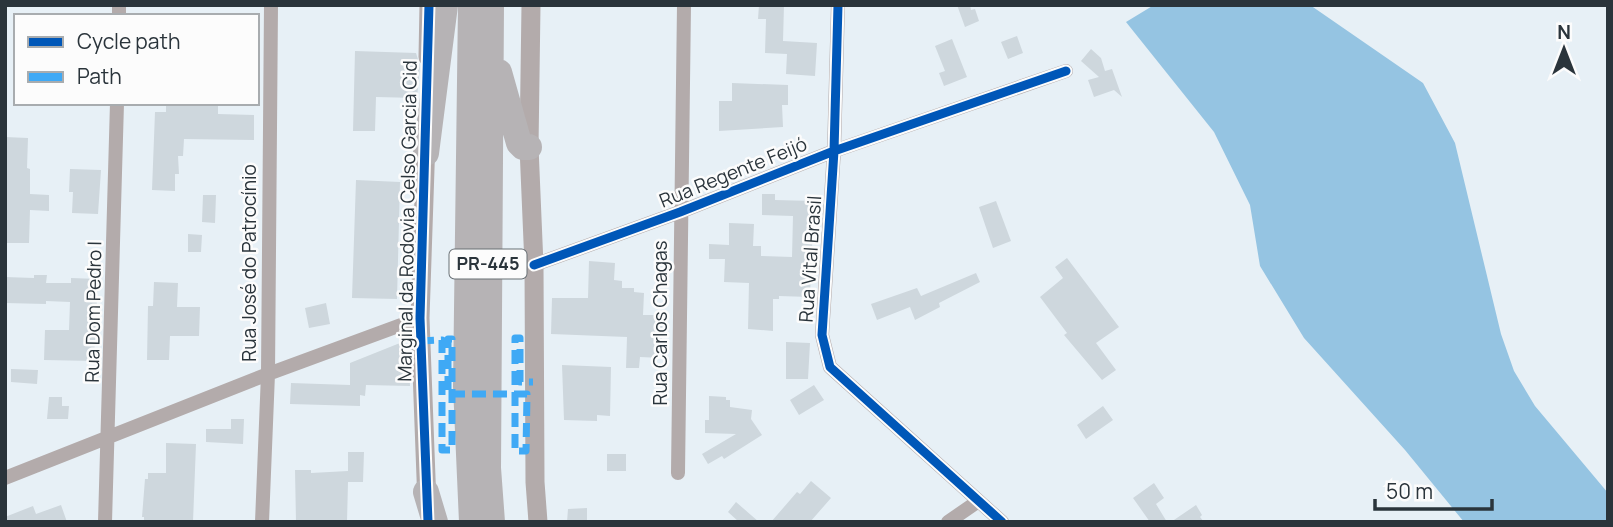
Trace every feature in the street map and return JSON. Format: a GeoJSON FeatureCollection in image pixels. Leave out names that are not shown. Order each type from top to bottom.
{"type":"FeatureCollection","features":[{"type":"Feature","properties":{"kind":"highway"},"geometry":{"type":"LineString","coordinates":[[426,153],[445,5]]}},
{"type":"Feature","properties":{"kind":"highway","name":"PR-445"},"geometry":{"type":"LineString","coordinates":[[471,5],[466,386],[472,522]]}},
{"type":"Feature","properties":{"kind":"highway","name":"PR-445"},"geometry":{"type":"LineString","coordinates":[[491,5],[488,468],[492,522]]}},
{"type":"Feature","properties":{"kind":"highway"},"geometry":{"type":"LineString","coordinates":[[491,46],[519,143],[523,147],[529,147]]}},
{"type":"Feature","properties":{"kind":"highway"},"geometry":{"type":"LineString","coordinates":[[426,492],[435,522]]}},
{"type":"Feature","properties":{"kind":"street","name":"Rua José do Patrocínio"},"geometry":{"type":"LineString","coordinates":[[262,522],[268,374],[271,5]]}},
{"type":"Feature","properties":{"kind":"street","name":"Marginal da Rodovia Celso Garcia Cid"},"geometry":{"type":"LineString","coordinates":[[428,522],[420,318],[429,5]]}},
{"type":"Feature","properties":{"kind":"street"},"geometry":{"type":"LineString","coordinates":[[531,5],[529,147],[534,265],[535,482],[538,522]]}},
{"type":"Feature","properties":{"kind":"street","name":"Rua Carlos Chagas"},"geometry":{"type":"LineString","coordinates":[[678,473],[684,5]]}},
{"type":"Feature","properties":{"kind":"street","name":"Rua Vital Brasil"},"geometry":{"type":"LineString","coordinates":[[838,5],[834,150],[822,335],[830,367],[1002,522]]}},
{"type":"Feature","properties":{"kind":"street","name":"Rua Regente Feijó"},"geometry":{"type":"LineString","coordinates":[[534,265],[680,212],[834,150],[1066,71]]}},
{"type":"Feature","properties":{"kind":"street","name":"Rua Dom Pedro I"},"geometry":{"type":"LineString","coordinates":[[105,522],[117,105]]}},
{"type":"Feature","properties":{"kind":"street"},"geometry":{"type":"LineString","coordinates":[[5,478],[268,374],[420,318]]}},
{"type":"Feature","properties":{"kind":"street"},"geometry":{"type":"LineString","coordinates":[[948,522],[977,502]]}},
{"type":"Feature","properties":{"kind":"water"},"geometry":{"type":"Polygon","coordinates":[[[1154,5],[1310,5],[1423,83],[1455,143],[1501,334],[1514,371],[1535,406],[1608,493],[1608,522],[1464,522],[1405,450],[1304,338],[1260,266],[1250,205],[1214,132],[1126,22],[1154,5]]]}},
{"type":"Feature","properties":{"kind":"building"},"geometry":{"type":"Polygon","coordinates":[[[759,5],[784,5],[783,41],[817,43],[815,76],[786,74],[787,54],[765,53],[766,19],[758,19],[759,5]]]}},
{"type":"Feature","properties":{"kind":"building"},"geometry":{"type":"Polygon","coordinates":[[[957,5],[970,5],[971,10],[975,9],[979,21],[965,27],[957,5]]]}},
{"type":"Feature","properties":{"kind":"building"},"geometry":{"type":"Polygon","coordinates":[[[1017,36],[1023,53],[1008,59],[1001,42],[1017,36]]]}},
{"type":"Feature","properties":{"kind":"building"},"geometry":{"type":"Polygon","coordinates":[[[952,39],[967,77],[944,86],[939,73],[945,71],[935,46],[952,39]]]}},
{"type":"Feature","properties":{"kind":"building"},"geometry":{"type":"Polygon","coordinates":[[[1091,49],[1101,58],[1105,71],[1112,69],[1122,97],[1114,90],[1094,97],[1088,80],[1099,77],[1081,61],[1091,49]]]}},
{"type":"Feature","properties":{"kind":"building"},"geometry":{"type":"Polygon","coordinates":[[[355,51],[416,53],[420,66],[417,98],[376,97],[375,131],[353,131],[355,51]]]}},
{"type":"Feature","properties":{"kind":"building"},"geometry":{"type":"Polygon","coordinates":[[[732,83],[788,85],[788,105],[782,105],[783,127],[719,131],[719,101],[732,101],[732,83]]]}},
{"type":"Feature","properties":{"kind":"building"},"geometry":{"type":"Polygon","coordinates":[[[166,105],[218,105],[218,114],[254,115],[254,140],[184,139],[183,156],[178,156],[179,174],[175,174],[175,191],[152,190],[155,112],[166,112],[166,105]]]}},
{"type":"Feature","properties":{"kind":"building"},"geometry":{"type":"Polygon","coordinates":[[[5,137],[28,138],[30,194],[49,195],[49,211],[30,210],[29,243],[5,243],[5,137]]]}},
{"type":"Feature","properties":{"kind":"building"},"geometry":{"type":"Polygon","coordinates":[[[70,169],[101,170],[98,214],[72,213],[70,169]]]}},
{"type":"Feature","properties":{"kind":"building"},"geometry":{"type":"Polygon","coordinates":[[[356,180],[400,182],[397,299],[352,298],[356,180]]]}},
{"type":"Feature","properties":{"kind":"building"},"geometry":{"type":"Polygon","coordinates":[[[762,194],[775,194],[775,200],[814,201],[810,297],[779,296],[779,299],[773,299],[773,331],[748,329],[749,283],[724,282],[725,259],[709,259],[709,244],[729,245],[729,223],[754,224],[753,246],[761,246],[761,256],[792,257],[793,216],[762,215],[762,194]]]}},
{"type":"Feature","properties":{"kind":"building"},"geometry":{"type":"Polygon","coordinates":[[[203,195],[216,195],[215,223],[202,222],[203,195]]]}},
{"type":"Feature","properties":{"kind":"building"},"geometry":{"type":"Polygon","coordinates":[[[996,201],[1011,241],[993,248],[979,207],[996,201]]]}},
{"type":"Feature","properties":{"kind":"building"},"geometry":{"type":"Polygon","coordinates":[[[188,234],[202,235],[201,252],[188,252],[188,234]]]}},
{"type":"Feature","properties":{"kind":"building"},"geometry":{"type":"Polygon","coordinates":[[[1067,258],[1119,327],[1096,343],[1116,370],[1102,380],[1064,335],[1067,333],[1040,297],[1063,278],[1055,267],[1067,258]]]}},
{"type":"Feature","properties":{"kind":"building"},"geometry":{"type":"Polygon","coordinates":[[[589,261],[615,263],[614,280],[622,281],[622,288],[634,288],[634,292],[644,293],[643,315],[663,315],[661,358],[640,357],[639,368],[626,368],[627,337],[551,334],[552,298],[588,298],[589,261]]]}},
{"type":"Feature","properties":{"kind":"building"},"geometry":{"type":"Polygon","coordinates":[[[976,273],[980,282],[939,303],[940,307],[915,320],[910,307],[877,320],[871,304],[917,288],[921,296],[976,273]]]}},
{"type":"Feature","properties":{"kind":"building"},"geometry":{"type":"Polygon","coordinates":[[[34,275],[47,275],[46,283],[71,283],[71,278],[98,279],[94,361],[44,360],[45,330],[69,330],[70,302],[5,303],[5,277],[34,278],[34,275]]]}},
{"type":"Feature","properties":{"kind":"building"},"geometry":{"type":"Polygon","coordinates":[[[154,282],[178,283],[177,307],[200,307],[199,336],[170,336],[169,360],[147,360],[148,306],[153,306],[154,282]]]}},
{"type":"Feature","properties":{"kind":"building"},"geometry":{"type":"Polygon","coordinates":[[[326,303],[330,324],[309,328],[305,308],[326,303]]]}},
{"type":"Feature","properties":{"kind":"building"},"geometry":{"type":"Polygon","coordinates":[[[786,342],[810,343],[808,379],[786,379],[786,342]]]}},
{"type":"Feature","properties":{"kind":"building"},"geometry":{"type":"Polygon","coordinates":[[[400,343],[409,361],[410,386],[366,385],[365,396],[360,395],[360,406],[290,404],[291,383],[350,385],[350,363],[400,343]]]}},
{"type":"Feature","properties":{"kind":"building"},"geometry":{"type":"Polygon","coordinates":[[[562,365],[611,367],[610,416],[597,415],[597,421],[564,420],[562,365]]]}},
{"type":"Feature","properties":{"kind":"building"},"geometry":{"type":"Polygon","coordinates":[[[11,369],[38,370],[37,384],[11,382],[11,369]]]}},
{"type":"Feature","properties":{"kind":"building"},"geometry":{"type":"Polygon","coordinates":[[[814,385],[824,400],[799,415],[790,400],[814,385]]]}},
{"type":"Feature","properties":{"kind":"building"},"geometry":{"type":"Polygon","coordinates":[[[709,396],[726,397],[726,400],[730,400],[730,407],[752,410],[751,419],[762,435],[724,459],[722,456],[708,464],[702,454],[736,434],[705,433],[705,420],[709,420],[709,396]]]}},
{"type":"Feature","properties":{"kind":"building"},"geometry":{"type":"Polygon","coordinates":[[[49,397],[62,397],[62,406],[69,406],[68,419],[47,419],[49,397]]]}},
{"type":"Feature","properties":{"kind":"building"},"geometry":{"type":"Polygon","coordinates":[[[1103,406],[1113,420],[1086,439],[1077,425],[1103,406]]]}},
{"type":"Feature","properties":{"kind":"building"},"geometry":{"type":"Polygon","coordinates":[[[231,419],[244,419],[243,444],[206,442],[206,429],[231,429],[231,419]]]}},
{"type":"Feature","properties":{"kind":"building"},"geometry":{"type":"Polygon","coordinates":[[[166,443],[196,444],[193,522],[144,522],[142,517],[145,479],[148,479],[148,473],[166,473],[166,443]]]}},
{"type":"Feature","properties":{"kind":"building"},"geometry":{"type":"Polygon","coordinates":[[[348,452],[364,452],[363,482],[348,482],[347,522],[296,522],[295,470],[311,470],[311,473],[348,471],[348,452]]]}},
{"type":"Feature","properties":{"kind":"building"},"geometry":{"type":"Polygon","coordinates":[[[607,454],[626,454],[626,471],[607,471],[607,454]]]}},
{"type":"Feature","properties":{"kind":"building"},"geometry":{"type":"Polygon","coordinates":[[[811,481],[831,498],[810,522],[771,522],[797,492],[800,494],[811,481]]]}},
{"type":"Feature","properties":{"kind":"building"},"geometry":{"type":"Polygon","coordinates":[[[1154,483],[1164,498],[1156,504],[1167,522],[1150,522],[1133,498],[1154,483]]]}},
{"type":"Feature","properties":{"kind":"building"},"geometry":{"type":"Polygon","coordinates":[[[736,502],[759,522],[739,522],[728,512],[736,502]]]}},
{"type":"Feature","properties":{"kind":"building"},"geometry":{"type":"Polygon","coordinates":[[[61,505],[67,522],[5,522],[5,517],[33,506],[36,514],[61,505]]]}},
{"type":"Feature","properties":{"kind":"building"},"geometry":{"type":"Polygon","coordinates":[[[1196,505],[1204,522],[1171,522],[1196,505]]]}},
{"type":"Feature","properties":{"kind":"building"},"geometry":{"type":"Polygon","coordinates":[[[587,508],[587,522],[567,522],[568,509],[587,508]]]}},
{"type":"Feature","properties":{"kind":"marked path"},"geometry":{"type":"LineString","coordinates":[[420,341],[442,340],[442,450],[452,450],[452,339],[448,339],[448,394],[527,394],[526,451],[515,451],[515,338],[520,338],[520,382],[533,382]]}},
{"type":"Feature","properties":{"kind":"cycle path"},"geometry":{"type":"LineString","coordinates":[[428,522],[420,318],[429,5]]}},
{"type":"Feature","properties":{"kind":"cycle path"},"geometry":{"type":"LineString","coordinates":[[838,5],[834,151],[822,335],[830,367],[1002,522]]}},
{"type":"Feature","properties":{"kind":"cycle path"},"geometry":{"type":"LineString","coordinates":[[534,265],[680,212],[834,151],[1066,71]]}}]}
